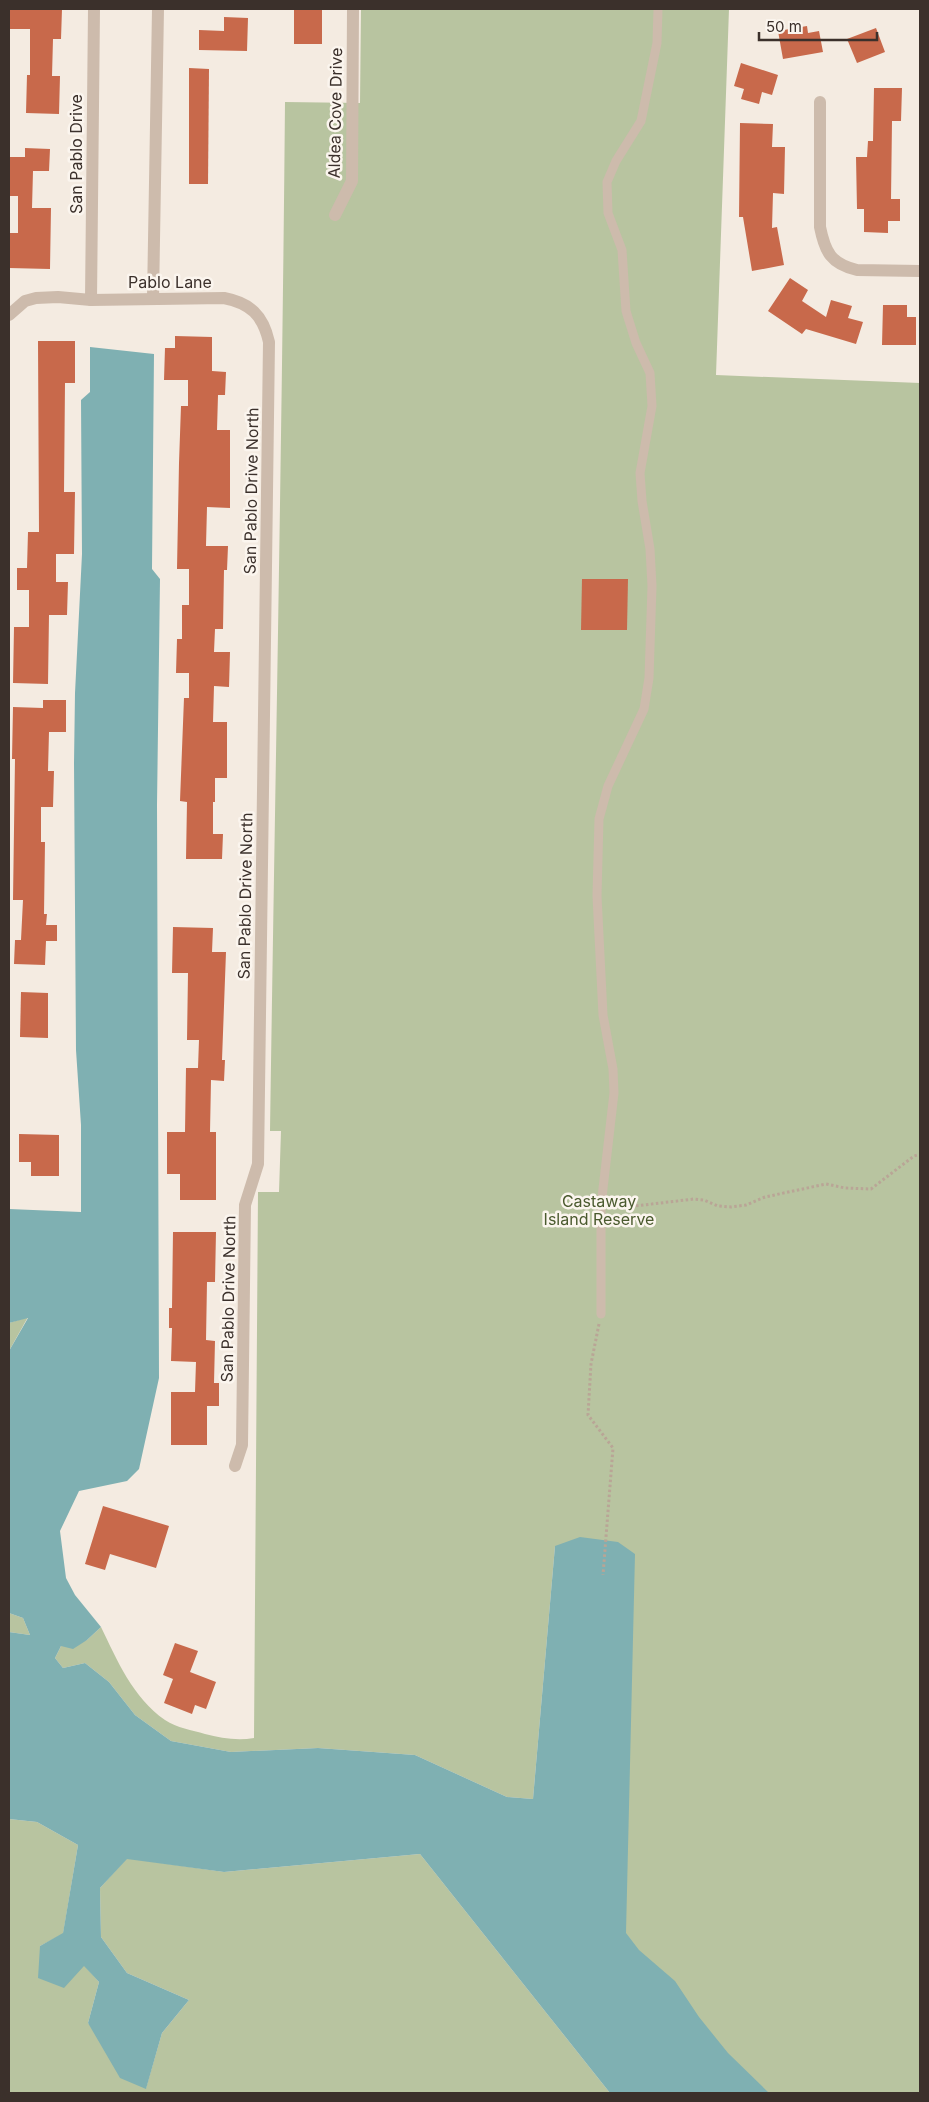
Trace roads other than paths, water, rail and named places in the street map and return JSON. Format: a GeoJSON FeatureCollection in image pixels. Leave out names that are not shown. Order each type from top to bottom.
{"type":"FeatureCollection","features":[{"type":"Feature","properties":{"kind":"street","name":"San Pablo Drive"},"geometry":{"type":"LineString","coordinates":[[91,300],[94,9]]}},
{"type":"Feature","properties":{"kind":"street"},"geometry":{"type":"LineString","coordinates":[[153,298],[158,9]]}},
{"type":"Feature","properties":{"kind":"street","name":"Aldea Cove Drive"},"geometry":{"type":"LineString","coordinates":[[336,215],[352,182],[353,9]]}},
{"type":"Feature","properties":{"kind":"street"},"geometry":{"type":"LineString","coordinates":[[820,102],[820,227],[824,245],[830,258],[848,268],[857,270],[920,271]]}},
{"type":"Feature","properties":{"kind":"street","name":"Pablo Lane"},"geometry":{"type":"LineString","coordinates":[[9,315],[25,300],[36,298],[66,297],[91,300],[224,298],[240,301],[252,310],[263,324]]}},
{"type":"Feature","properties":{"kind":"street","name":"San Pablo Drive North"},"geometry":{"type":"LineString","coordinates":[[235,1466],[242,1445],[245,1205],[258,1164],[270,358],[263,324]]}},
{"type":"Feature","properties":{"kind":"lane"},"geometry":{"type":"LineString","coordinates":[[601,1314],[601,1206],[614,1093],[613,1069],[603,1015],[597,896],[599,819],[608,786],[644,709],[649,678],[652,586],[650,550],[642,501],[640,473],[652,406],[650,373],[636,343],[626,311],[622,250],[608,213],[607,182],[616,161],[641,121],[657,43],[658,9]]}},
{"type":"Feature","properties":{"kind":"water"},"geometry":{"type":"Polygon","coordinates":[[[90,347],[154,354],[152,569],[160,579],[157,805],[159,1378],[139,1469],[127,1481],[79,1491],[60,1531],[66,1578],[75,1595],[101,1627],[87,1640],[73,1649],[61,1646],[55,1658],[63,1668],[85,1663],[109,1682],[135,1715],[171,1741],[231,1752],[318,1748],[415,1755],[507,1797],[533,1799],[555,1546],[580,1537],[618,1542],[635,1554],[626,1933],[639,1950],[675,1981],[699,2017],[728,2053],[769,2093],[610,2093],[420,1854],[224,1872],[127,1859],[100,1888],[101,1937],[127,1973],[189,2000],[162,2033],[146,2089],[120,2078],[88,2023],[99,1982],[84,1966],[64,1988],[38,1978],[40,1946],[63,1933],[78,1845],[37,1822],[9,1819],[9,1632],[30,1635],[23,1618],[9,1613],[9,1351],[28,1318],[9,1323],[9,1209],[81,1212],[81,1125],[76,1050],[74,763],[75,693],[82,554],[81,400],[90,392],[90,347]]]}},
{"type":"Feature","properties":{"kind":"park label","name":"Castaway Island Reserve"},"geometry":{"type":"Point","coordinates":[599,1210]}}]}
